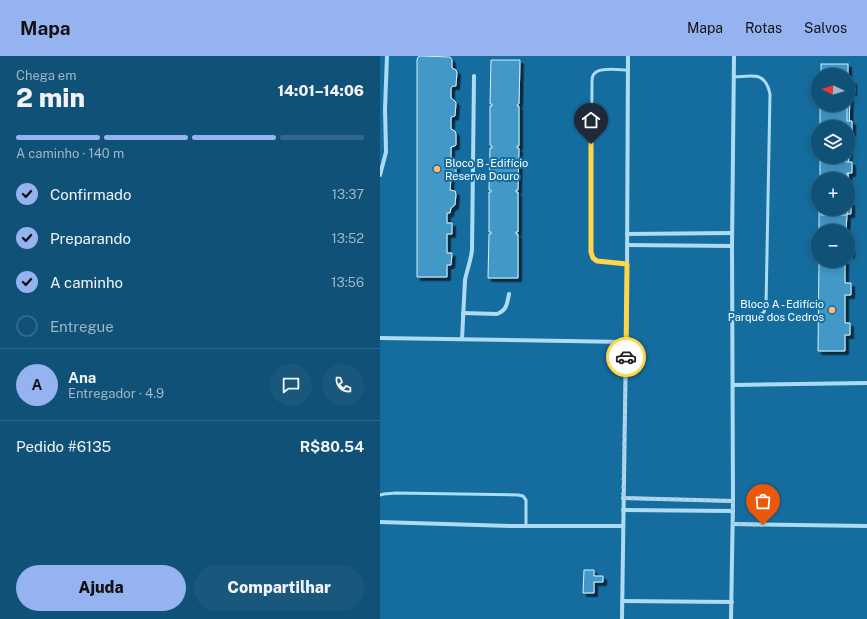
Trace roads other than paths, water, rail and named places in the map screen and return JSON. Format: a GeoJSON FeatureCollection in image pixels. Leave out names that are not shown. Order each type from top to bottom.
{"type":"FeatureCollection","features":[{"type":"Feature","properties":{"kind":"street"},"geometry":{"type":"LineString","coordinates":[[380,175],[386,152],[387,56]]}},
{"type":"Feature","properties":{"kind":"street"},"geometry":{"type":"LineString","coordinates":[[622,619],[622,526],[627,264],[628,56]]}},
{"type":"Feature","properties":{"kind":"street"},"geometry":{"type":"LineString","coordinates":[[731,619],[733,524],[732,233],[734,56]]}},
{"type":"Feature","properties":{"kind":"street"},"geometry":{"type":"LineString","coordinates":[[462,339],[467,271],[471,260],[472,250],[474,76]]}},
{"type":"Feature","properties":{"kind":"street"},"geometry":{"type":"LineString","coordinates":[[380,109],[386,109]]}},
{"type":"Feature","properties":{"kind":"street"},"geometry":{"type":"LineString","coordinates":[[627,234],[732,233]]}},
{"type":"Feature","properties":{"kind":"street"},"geometry":{"type":"LineString","coordinates":[[627,245],[732,246]]}},
{"type":"Feature","properties":{"kind":"street"},"geometry":{"type":"LineString","coordinates":[[463,313],[497,314],[502,312],[510,294]]}},
{"type":"Feature","properties":{"kind":"street"},"geometry":{"type":"LineString","coordinates":[[380,338],[626,342]]}},
{"type":"Feature","properties":{"kind":"street"},"geometry":{"type":"LineString","coordinates":[[733,385],[867,383]]}},
{"type":"Feature","properties":{"kind":"street"},"geometry":{"type":"LineString","coordinates":[[623,498],[733,501]]}},
{"type":"Feature","properties":{"kind":"street"},"geometry":{"type":"LineString","coordinates":[[623,510],[733,510]]}},
{"type":"Feature","properties":{"kind":"street"},"geometry":{"type":"LineString","coordinates":[[380,522],[526,526],[622,526]]}},
{"type":"Feature","properties":{"kind":"street"},"geometry":{"type":"LineString","coordinates":[[733,524],[867,526]]}},
{"type":"Feature","properties":{"kind":"street"},"geometry":{"type":"LineString","coordinates":[[622,601],[732,602]]}},
{"type":"Feature","properties":{"kind":"lane"},"geometry":{"type":"LineString","coordinates":[[627,264],[597,261],[593,258],[591,252],[592,76],[599,70],[628,70]]}},
{"type":"Feature","properties":{"kind":"lane"},"geometry":{"type":"LineString","coordinates":[[732,316],[759,315],[763,312],[766,306],[770,94],[765,80],[759,77],[734,77]]}},
{"type":"Feature","properties":{"kind":"lane"},"geometry":{"type":"LineString","coordinates":[[380,496],[384,494],[396,493],[523,496],[526,500],[526,526]]}},
{"type":"Feature","properties":{"kind":"place","name":"Bloco B - Edifício Reserva Douro"},"geometry":{"type":"Point","coordinates":[437,169]}},
{"type":"Feature","properties":{"kind":"place","name":"Bloco A - Edifício Parque dos Cedros"},"geometry":{"type":"Point","coordinates":[832,310]}}]}
